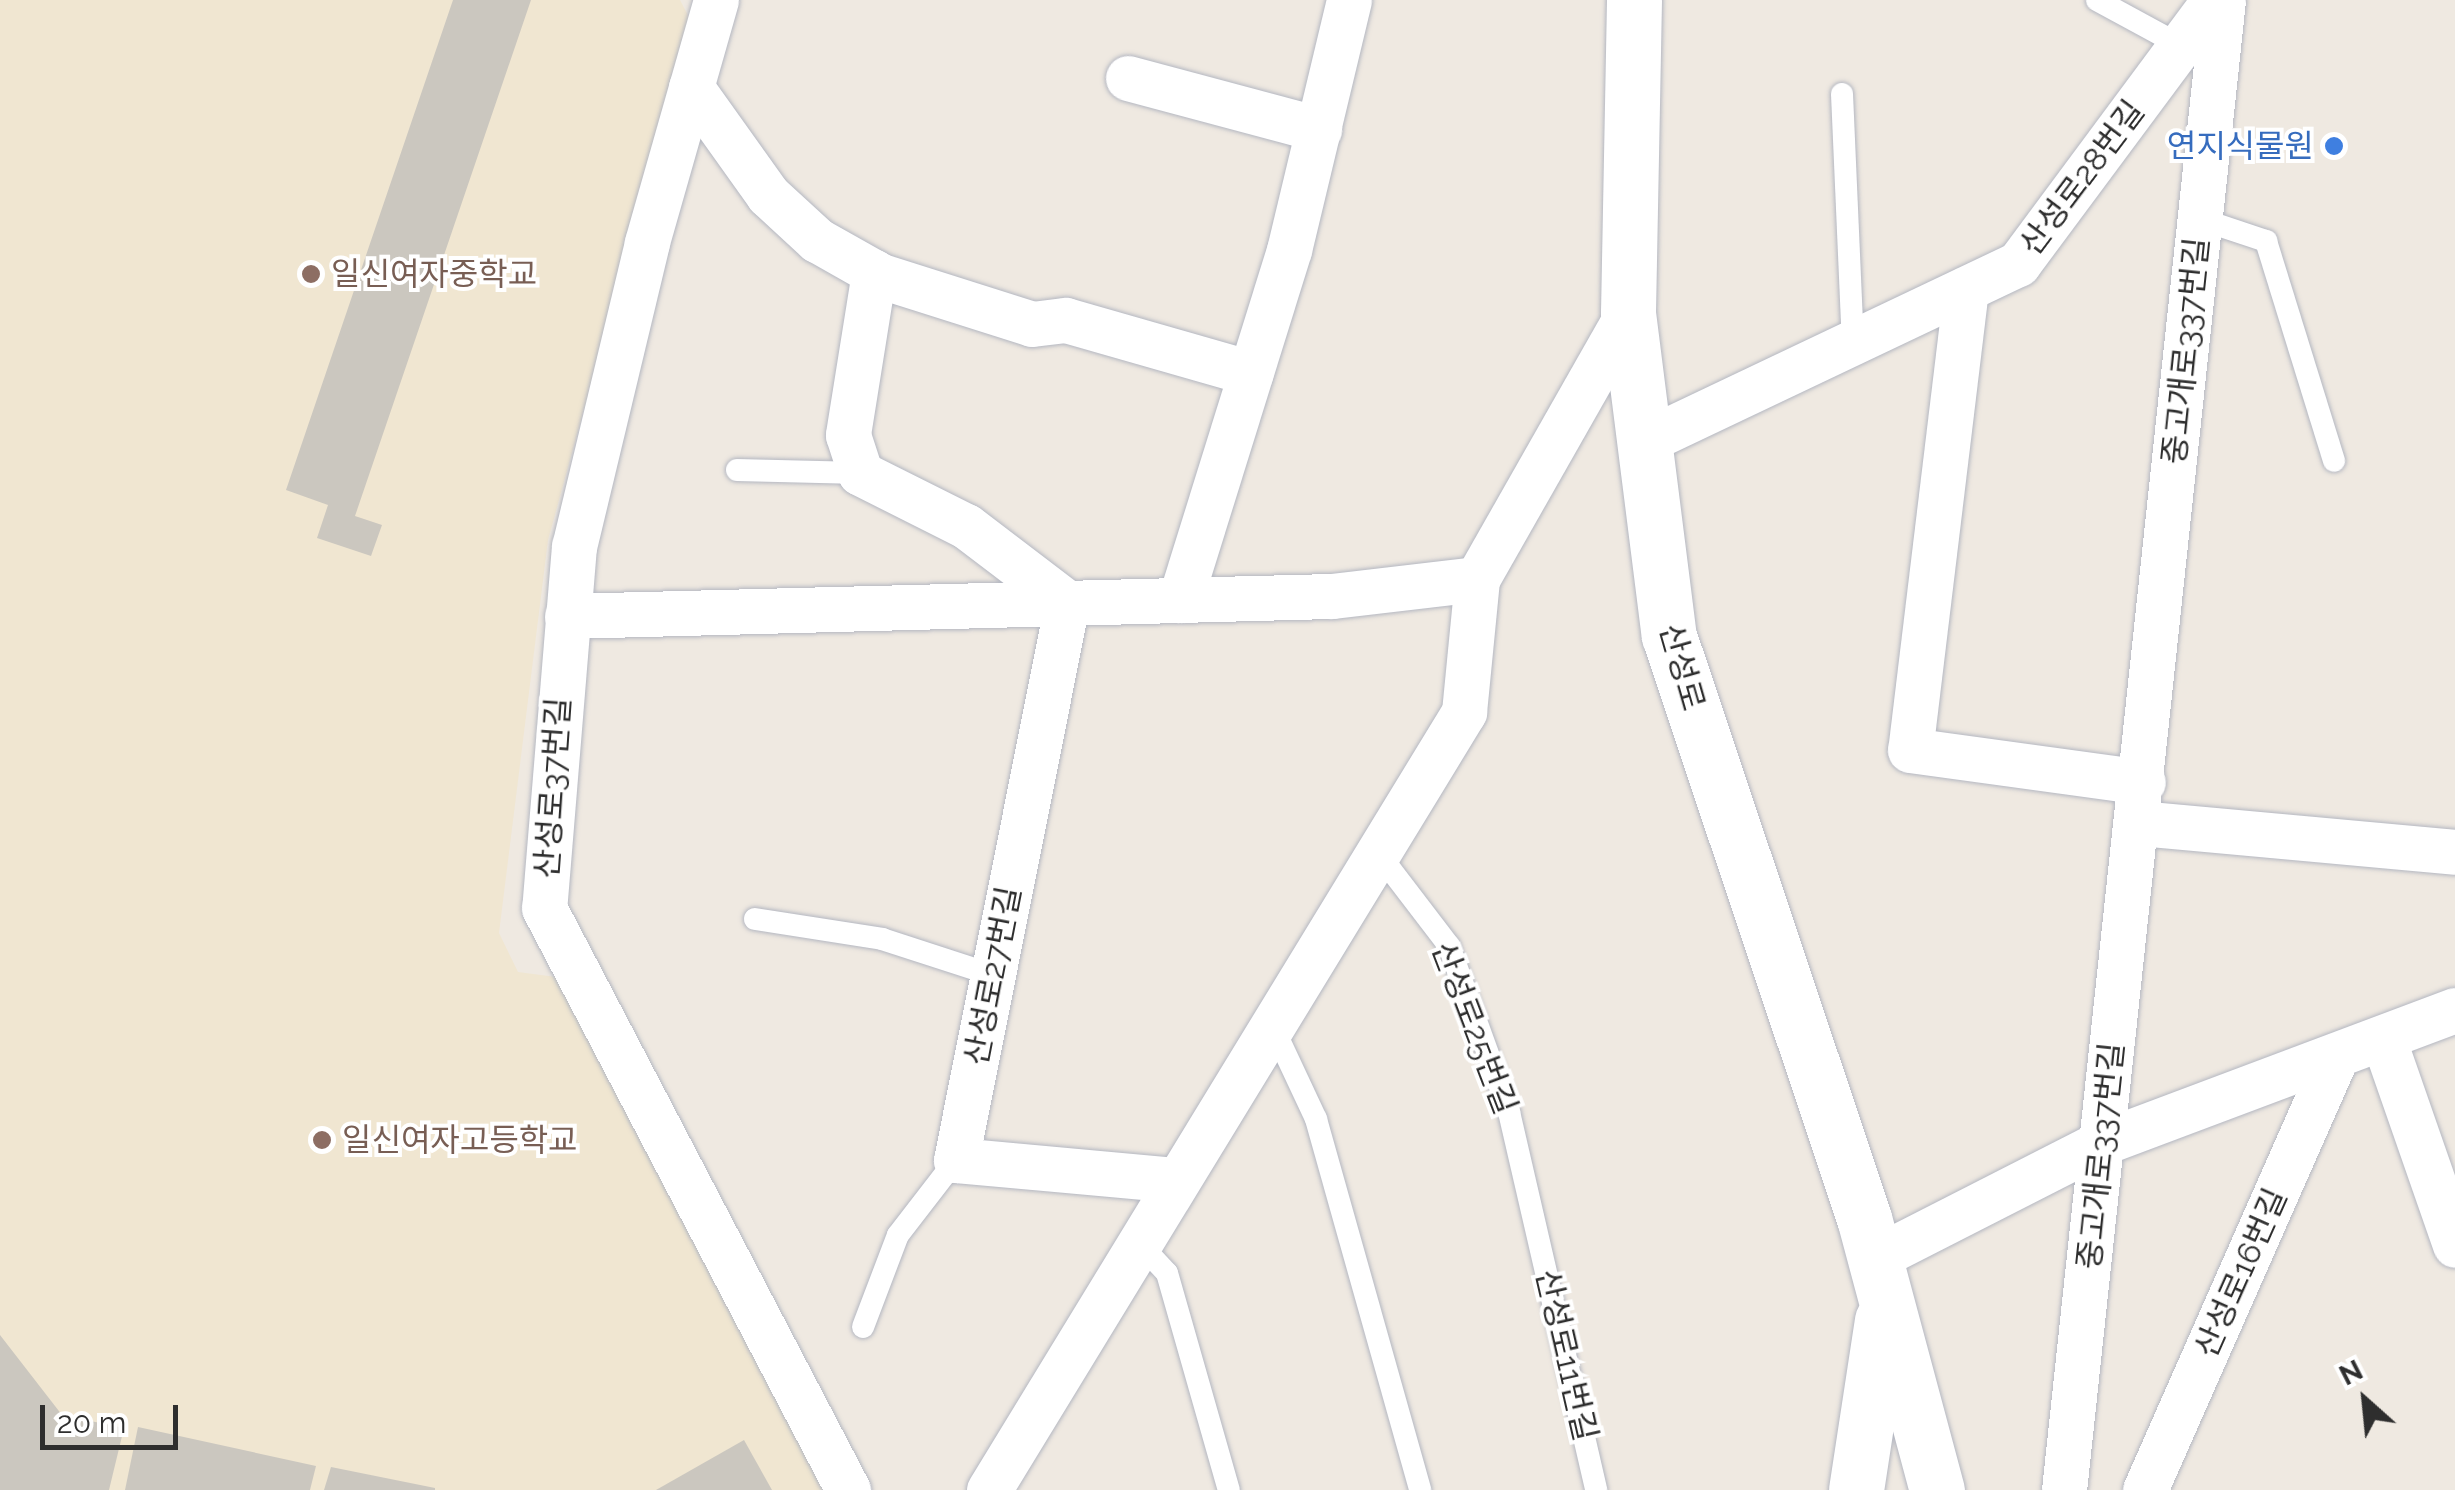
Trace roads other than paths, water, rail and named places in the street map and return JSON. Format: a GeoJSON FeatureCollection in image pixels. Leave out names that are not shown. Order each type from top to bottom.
{"type":"FeatureCollection","features":[{"type":"Feature","properties":{"kind":"street","name":"산성로37번길"},"geometry":{"type":"LineString","coordinates":[[716,0],[574,546],[544,908],[848,1490]]}},
{"type":"Feature","properties":{"kind":"street"},"geometry":{"type":"LineString","coordinates":[[1180,600],[1251,373],[1320,128],[1349,0]]}},
{"type":"Feature","properties":{"kind":"street","name":"산성로"},"geometry":{"type":"LineString","coordinates":[[1634,0],[1628,313],[1669,636],[1878,1283],[1936,1490]]}},
{"type":"Feature","properties":{"kind":"street","name":"산성로28번길"},"geometry":{"type":"LineString","coordinates":[[1645,441],[2018,264],[2214,0]]}},
{"type":"Feature","properties":{"kind":"street","name":"중고개로337번길"},"geometry":{"type":"LineString","coordinates":[[2064,1490],[2223,0]]}},
{"type":"Feature","properties":{"kind":"street"},"geometry":{"type":"LineString","coordinates":[[1128,78],[1320,128]]}},
{"type":"Feature","properties":{"kind":"street"},"geometry":{"type":"LineString","coordinates":[[691,87],[768,195],[817,240],[874,272],[1032,324],[1066,320],[1251,373]]}},
{"type":"Feature","properties":{"kind":"street"},"geometry":{"type":"LineString","coordinates":[[874,272],[848,435],[860,472],[966,526],[1067,603]]}},
{"type":"Feature","properties":{"kind":"street"},"geometry":{"type":"LineString","coordinates":[[1966,289],[1910,750],[2140,802],[2455,852]]}},
{"type":"Feature","properties":{"kind":"street"},"geometry":{"type":"LineString","coordinates":[[989,1490],[1464,712],[1477,579],[1628,313]]}},
{"type":"Feature","properties":{"kind":"street"},"geometry":{"type":"LineString","coordinates":[[567,616],[1332,596],[1477,579]]}},
{"type":"Feature","properties":{"kind":"street","name":"산성로27번길"},"geometry":{"type":"LineString","coordinates":[[956,1160],[1067,603]]}},
{"type":"Feature","properties":{"kind":"street"},"geometry":{"type":"LineString","coordinates":[[1856,1490],[1878,1283],[2101,1143],[2455,1010]]}},
{"type":"Feature","properties":{"kind":"street"},"geometry":{"type":"LineString","coordinates":[[2383,1038],[2455,1246]]}},
{"type":"Feature","properties":{"kind":"street","name":"산성로16번길"},"geometry":{"type":"LineString","coordinates":[[2146,1490],[2336,1056]]}},
{"type":"Feature","properties":{"kind":"street"},"geometry":{"type":"LineString","coordinates":[[956,1160],[1176,1180]]}},
{"type":"Feature","properties":{"kind":"lane"},"geometry":{"type":"LineString","coordinates":[[2098,0],[2180,45]]}},
{"type":"Feature","properties":{"kind":"lane"},"geometry":{"type":"LineString","coordinates":[[1842,94],[1852,342]]}},
{"type":"Feature","properties":{"kind":"lane","name":"중고개로337번길"},"geometry":{"type":"LineString","coordinates":[[2200,219],[2266,241],[2334,461]]}},
{"type":"Feature","properties":{"kind":"lane"},"geometry":{"type":"LineString","coordinates":[[737,470],[860,472]]}},
{"type":"Feature","properties":{"kind":"lane","name":"산성로25번길"},"geometry":{"type":"LineString","coordinates":[[1378,853],[1449,946],[1509,1112],[1535,1220]]}},
{"type":"Feature","properties":{"kind":"lane"},"geometry":{"type":"LineString","coordinates":[[755,919],[882,939],[993,976]]}},
{"type":"Feature","properties":{"kind":"lane"},"geometry":{"type":"LineString","coordinates":[[1272,1025],[1316,1119],[1420,1490]]}},
{"type":"Feature","properties":{"kind":"lane","name":"산성로27번길"},"geometry":{"type":"LineString","coordinates":[[863,1327],[898,1235],[956,1160]]}},
{"type":"Feature","properties":{"kind":"lane","name":"산성로11번길"},"geometry":{"type":"LineString","coordinates":[[1535,1220],[1596,1490]]}},
{"type":"Feature","properties":{"kind":"lane"},"geometry":{"type":"LineString","coordinates":[[1138,1242],[1167,1273],[1229,1490]]}},
{"type":"Feature","properties":{"kind":"place","name":"연지식물원"},"geometry":{"type":"Point","coordinates":[2334,146]}},
{"type":"Feature","properties":{"kind":"place","name":"일신여자중학교"},"geometry":{"type":"Point","coordinates":[311,274]}},
{"type":"Feature","properties":{"kind":"place","name":"일신여자고등학교"},"geometry":{"type":"Point","coordinates":[322,1140]}}]}
